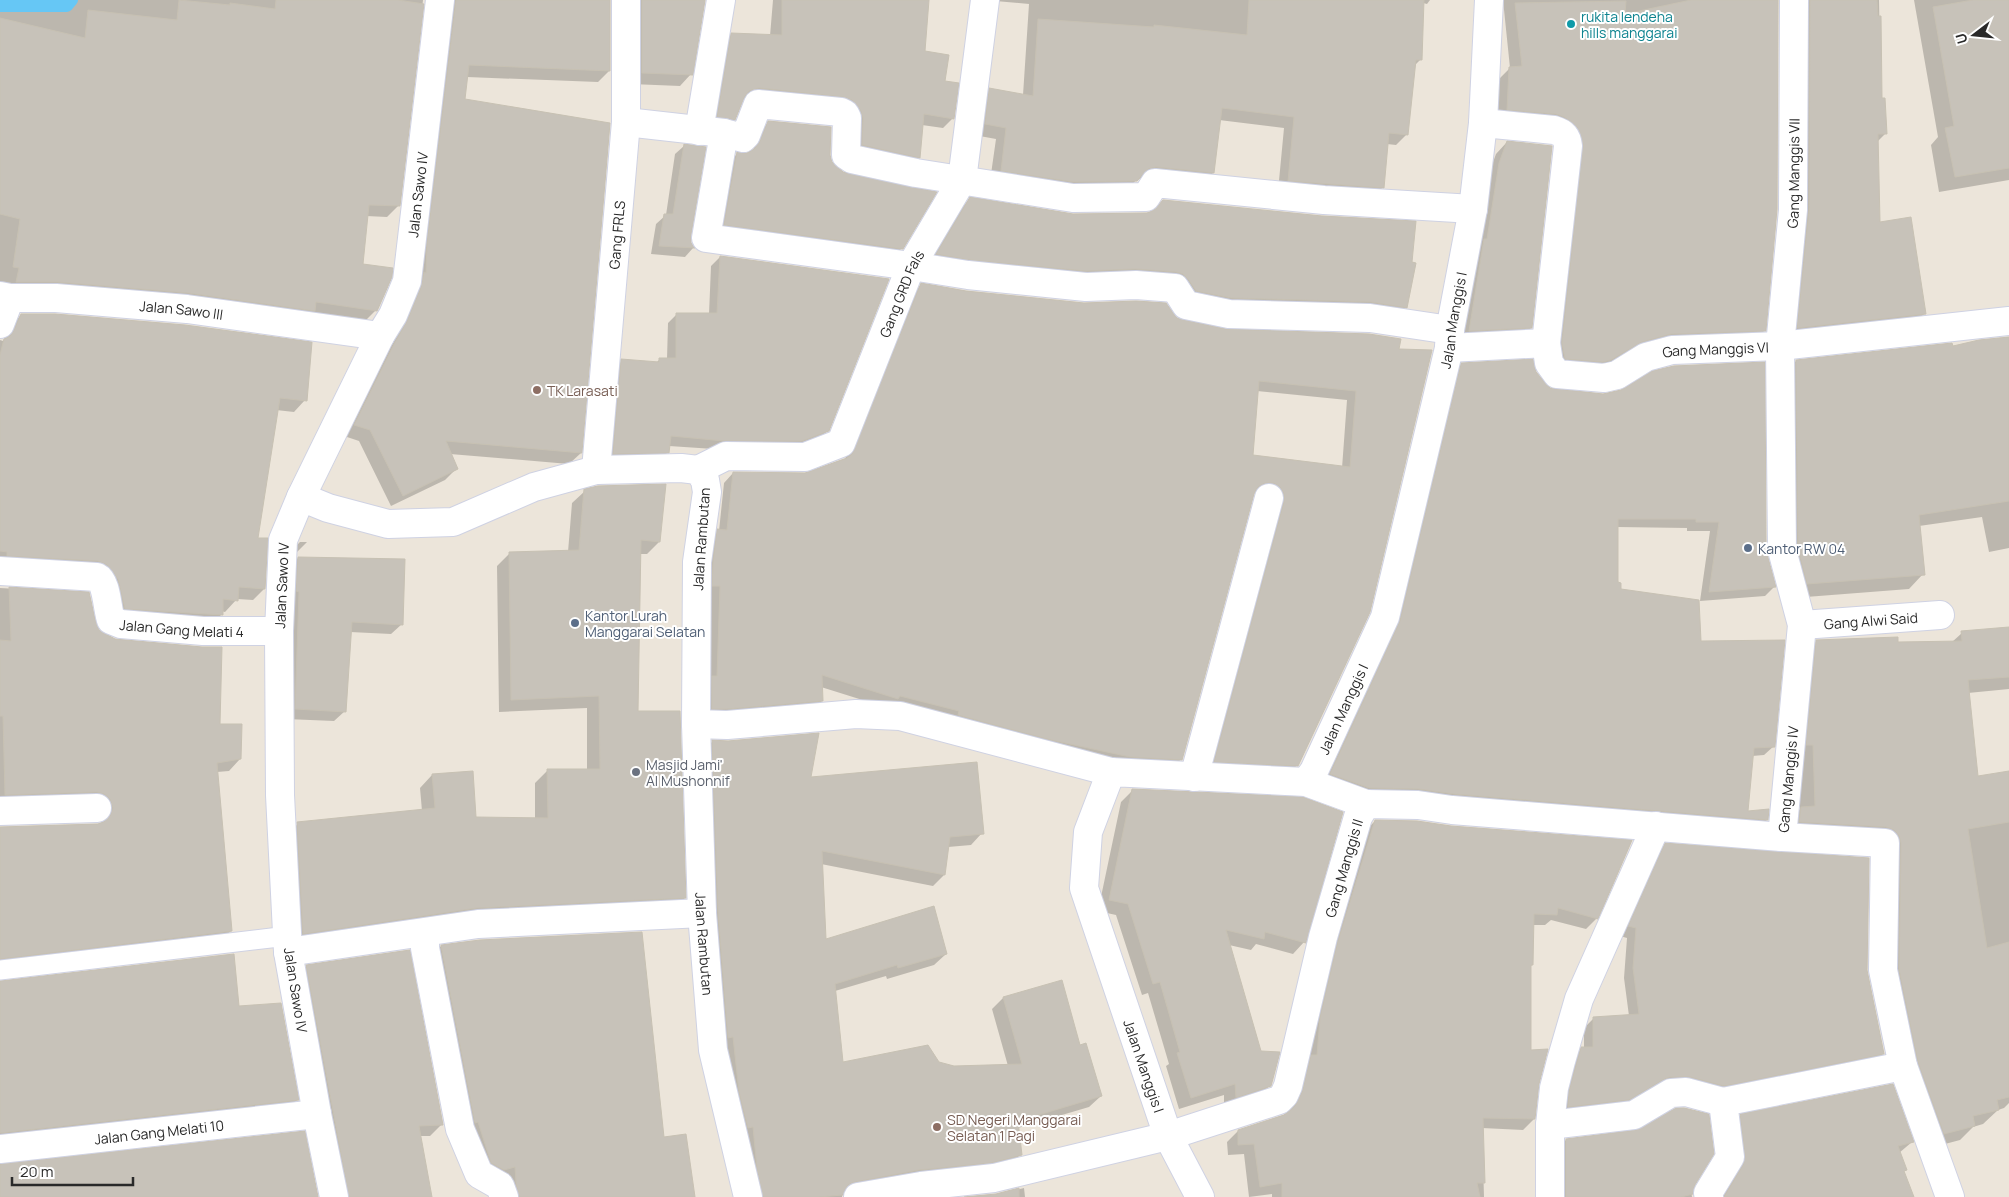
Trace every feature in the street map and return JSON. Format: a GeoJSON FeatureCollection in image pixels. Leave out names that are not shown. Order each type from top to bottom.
{"type":"FeatureCollection","features":[{"type":"Feature","properties":{"kind":"street","name":"Jalan Sawo IV"},"geometry":{"type":"LineString","coordinates":[[334,1197],[317,1114],[288,944],[280,795],[278,631],[283,540],[301,497],[380,336],[393,315],[407,281],[440,0]]}},
{"type":"Feature","properties":{"kind":"street","name":"Gang FRLS"},"geometry":{"type":"LineString","coordinates":[[596,470],[626,122],[626,0]]}},
{"type":"Feature","properties":{"kind":"street"},"geometry":{"type":"LineString","coordinates":[[721,0],[711,132],[706,238],[968,275],[1086,287],[1136,285],[1175,288],[1186,305],[1230,314],[1370,318],[1450,339],[1546,343],[1568,146],[1567,138],[1562,132],[1554,130],[1483,122]]}},
{"type":"Feature","properties":{"kind":"street","name":"Gang GRD Fals"},"geometry":{"type":"LineString","coordinates":[[698,470],[726,456],[805,457],[841,443],[911,266],[962,180],[985,0]]}},
{"type":"Feature","properties":{"kind":"street","name":"Jalan Manggis I"},"geometry":{"type":"LineString","coordinates":[[1306,782],[1314,771],[1385,617],[1450,339],[1473,209],[1483,122],[1489,0]]}},
{"type":"Feature","properties":{"kind":"street","name":"Gang Manggis VII"},"geometry":{"type":"LineString","coordinates":[[1780,346],[1793,210],[1794,0]]}},
{"type":"Feature","properties":{"kind":"street"},"geometry":{"type":"LineString","coordinates":[[626,122],[744,137],[758,104],[841,112],[847,118],[846,155],[852,159],[916,173],[1073,198],[1146,197],[1155,183],[1324,200],[1473,209]]}},
{"type":"Feature","properties":{"kind":"street","name":"Jalan Sawo III"},"geometry":{"type":"LineString","coordinates":[[0,324],[5,297],[56,298],[187,309],[380,336]]}},
{"type":"Feature","properties":{"kind":"street","name":"Gang Manggis VI"},"geometry":{"type":"LineString","coordinates":[[1546,343],[1549,363],[1557,374],[1604,378],[1617,375],[1646,356],[1672,350],[1780,346],[2009,321]]}},
{"type":"Feature","properties":{"kind":"street","name":"Gang Manggis IV"},"geometry":{"type":"LineString","coordinates":[[1780,346],[1782,550],[1802,626],[1782,838],[1885,843],[1882,970],[1903,1066],[1950,1197]]}},
{"type":"Feature","properties":{"kind":"street","name":"Jalan Rambutan"},"geometry":{"type":"LineString","coordinates":[[301,497],[328,508],[388,524],[453,522],[534,487],[596,470],[681,468],[698,470],[705,480],[707,492],[697,562],[696,724],[702,913],[713,1050],[748,1197]]}},
{"type":"Feature","properties":{"kind":"street"},"geometry":{"type":"LineString","coordinates":[[1194,777],[1269,498]]}},
{"type":"Feature","properties":{"kind":"street","name":"Jalan Gang Melati 4"},"geometry":{"type":"LineString","coordinates":[[0,571],[97,577],[104,583],[107,608],[111,620],[121,624],[203,631],[278,631]]}},
{"type":"Feature","properties":{"kind":"street","name":"Gang Alwi Said"},"geometry":{"type":"LineString","coordinates":[[1802,626],[1940,615]]}},
{"type":"Feature","properties":{"kind":"street"},"geometry":{"type":"LineString","coordinates":[[696,724],[727,724],[856,714],[900,716],[1111,772],[1306,782],[1366,804]]}},
{"type":"Feature","properties":{"kind":"street","name":"Jalan Manggis I"},"geometry":{"type":"LineString","coordinates":[[1111,772],[1088,832],[1084,888],[1168,1136],[1200,1197]]}},
{"type":"Feature","properties":{"kind":"street","name":"Gang Manggis II"},"geometry":{"type":"LineString","coordinates":[[1168,1136],[1279,1100],[1284,1095],[1288,1086],[1323,937],[1358,817],[1366,804],[1418,805],[1452,810],[1782,838]]}},
{"type":"Feature","properties":{"kind":"street"},"geometry":{"type":"LineString","coordinates":[[0,811],[97,808]]}},
{"type":"Feature","properties":{"kind":"street"},"geometry":{"type":"LineString","coordinates":[[1550,1197],[1550,1125],[1558,1070],[1579,1000],[1656,826]]}},
{"type":"Feature","properties":{"kind":"street"},"geometry":{"type":"LineString","coordinates":[[288,944],[425,933],[478,924],[702,913]]}},
{"type":"Feature","properties":{"kind":"street"},"geometry":{"type":"LineString","coordinates":[[425,933],[425,948],[460,1129],[479,1174],[500,1186],[504,1197]]}},
{"type":"Feature","properties":{"kind":"street"},"geometry":{"type":"LineString","coordinates":[[1550,1125],[1634,1115],[1671,1093],[1686,1092],[1723,1102],[1903,1066]]}},
{"type":"Feature","properties":{"kind":"street"},"geometry":{"type":"LineString","coordinates":[[1709,1197],[1708,1193],[1730,1158],[1723,1102]]}},
{"type":"Feature","properties":{"kind":"street","name":"Jalan Gang Melati 10"},"geometry":{"type":"LineString","coordinates":[[0,1149],[317,1114]]}},
{"type":"Feature","properties":{"kind":"street"},"geometry":{"type":"LineString","coordinates":[[858,1197],[921,1186],[994,1178],[1168,1136]]}},
{"type":"Feature","properties":{"kind":"lane"},"geometry":{"type":"LineString","coordinates":[[0,970],[288,944]]}},
{"type":"Feature","properties":{"kind":"building"},"geometry":{"type":"Polygon","coordinates":[[[179,0],[230,5],[230,3],[275,9],[276,0],[398,0],[424,4],[400,206],[369,205],[363,264],[393,268],[392,277],[377,311],[316,302],[315,311],[188,293],[57,282],[16,282],[19,268],[13,267],[20,219],[0,214],[0,18],[85,38],[88,10],[177,20],[179,0]]]}},
{"type":"Feature","properties":{"kind":"building"},"geometry":{"type":"Polygon","coordinates":[[[456,0],[610,0],[610,71],[469,65],[465,99],[610,123],[582,453],[446,441],[458,469],[403,496],[370,430],[354,425],[407,321],[421,287],[424,272],[426,273],[427,242],[456,0]]]}},
{"type":"Feature","properties":{"kind":"building"},"geometry":{"type":"Polygon","coordinates":[[[642,0],[705,0],[693,75],[642,73],[642,0]]]}},
{"type":"Feature","properties":{"kind":"building"},"geometry":{"type":"Polygon","coordinates":[[[782,0],[929,0],[925,51],[949,55],[945,81],[959,83],[954,119],[924,114],[920,158],[862,145],[863,118],[861,111],[852,100],[843,97],[759,88],[749,91],[735,120],[717,117],[731,33],[782,35],[782,0]]]}},
{"type":"Feature","properties":{"kind":"building"},"geometry":{"type":"Polygon","coordinates":[[[1249,0],[1424,0],[1422,60],[1416,60],[1408,135],[1389,133],[1384,188],[1288,181],[1294,117],[1222,108],[1214,173],[1156,167],[1148,169],[1137,181],[1074,182],[1001,171],[1006,128],[985,124],[989,88],[1033,96],[1038,19],[1154,27],[1154,25],[1247,35],[1249,0]]]}},
{"type":"Feature","properties":{"kind":"building"},"geometry":{"type":"Polygon","coordinates":[[[1691,0],[1778,0],[1777,209],[1766,331],[1671,334],[1642,342],[1611,360],[1603,362],[1565,359],[1562,343],[1583,144],[1577,127],[1564,117],[1556,114],[1507,110],[1509,67],[1522,66],[1515,3],[1626,1],[1625,14],[1691,0]]]}},
{"type":"Feature","properties":{"kind":"building"},"geometry":{"type":"Polygon","coordinates":[[[1810,0],[1877,0],[1878,16],[1881,16],[1882,98],[1885,98],[1887,134],[1878,134],[1880,222],[1911,217],[1926,314],[1797,328],[1809,210],[1810,0]]]}},
{"type":"Feature","properties":{"kind":"building"},"geometry":{"type":"Polygon","coordinates":[[[1973,0],[2009,0],[2009,168],[1955,177],[1945,128],[1954,126],[1933,7],[1973,0]]]}},
{"type":"Feature","properties":{"kind":"building"},"geometry":{"type":"Polygon","coordinates":[[[768,121],[831,127],[830,155],[832,162],[843,172],[937,192],[903,249],[724,225],[737,152],[747,153],[754,149],[760,141],[768,121]]]}},
{"type":"Feature","properties":{"kind":"building"},"geometry":{"type":"Polygon","coordinates":[[[1507,141],[1552,146],[1532,328],[1469,331],[1484,239],[1487,239],[1499,163],[1507,141]]]}},
{"type":"Feature","properties":{"kind":"building"},"geometry":{"type":"Polygon","coordinates":[[[684,144],[706,147],[691,235],[691,243],[695,248],[659,246],[664,214],[673,214],[684,144]]]}},
{"type":"Feature","properties":{"kind":"building"},"geometry":{"type":"Polygon","coordinates":[[[970,197],[1073,214],[1147,213],[1154,210],[1163,200],[1322,216],[1416,221],[1412,262],[1416,263],[1407,308],[1371,302],[1231,298],[1196,291],[1183,274],[1176,272],[1135,269],[1086,271],[970,260],[936,254],[970,197]]]}},
{"type":"Feature","properties":{"kind":"building"},"geometry":{"type":"Polygon","coordinates":[[[720,256],[889,279],[829,431],[802,441],[724,441],[671,436],[669,453],[613,454],[621,359],[659,362],[659,358],[676,358],[676,313],[717,313],[720,256]]]}},
{"type":"Feature","properties":{"kind":"building"},"geometry":{"type":"Polygon","coordinates":[[[921,283],[966,291],[1084,303],[1136,301],[1166,303],[1177,318],[1226,329],[1369,334],[1401,339],[1399,349],[1432,350],[1370,612],[1298,766],[1214,762],[1284,502],[1284,494],[1280,487],[1273,483],[1265,483],[1258,487],[1254,494],[1182,760],[1130,757],[1051,740],[958,715],[959,711],[900,696],[898,699],[822,675],[823,701],[712,709],[712,676],[717,676],[720,586],[712,586],[713,563],[717,529],[727,530],[733,472],[805,473],[847,458],[852,454],[921,283]],[[1259,381],[1253,455],[1350,467],[1356,391],[1259,381]]]}},
{"type":"Feature","properties":{"kind":"building"},"geometry":{"type":"Polygon","coordinates":[[[21,314],[55,314],[185,325],[312,342],[307,401],[280,398],[258,538],[268,538],[265,589],[239,587],[238,601],[223,599],[223,615],[125,609],[118,579],[107,565],[98,561],[7,556],[7,552],[0,551],[0,355],[4,339],[10,336],[21,314]]]}},
{"type":"Feature","properties":{"kind":"building"},"geometry":{"type":"Polygon","coordinates":[[[2009,337],[2009,501],[1919,515],[1925,575],[1807,584],[1798,548],[1796,360],[1952,343],[1953,346],[1979,340],[2009,337]]]}},
{"type":"Feature","properties":{"kind":"building"},"geometry":{"type":"Polygon","coordinates":[[[1533,359],[1536,372],[1550,388],[1603,394],[1621,390],[1652,371],[1674,366],[1765,362],[1766,550],[1776,587],[1709,592],[1719,522],[1696,522],[1696,519],[1618,519],[1618,582],[1621,583],[1621,589],[1699,600],[1701,641],[1785,640],[1775,747],[1754,748],[1748,811],[1769,809],[1768,820],[1454,794],[1418,789],[1369,788],[1330,774],[1400,621],[1461,363],[1533,359]]]}},
{"type":"Feature","properties":{"kind":"building"},"geometry":{"type":"Polygon","coordinates":[[[666,484],[660,542],[641,540],[638,711],[680,711],[686,898],[477,908],[303,934],[297,822],[435,808],[432,774],[473,771],[476,817],[548,818],[547,769],[600,769],[599,696],[511,700],[509,552],[579,550],[584,489],[598,486],[666,484]]]}},
{"type":"Feature","properties":{"kind":"building"},"geometry":{"type":"Polygon","coordinates":[[[298,557],[405,559],[403,625],[352,622],[346,712],[295,709],[299,592],[296,591],[298,557]]]}},
{"type":"Feature","properties":{"kind":"building"},"geometry":{"type":"Polygon","coordinates":[[[9,587],[89,592],[99,630],[115,639],[222,647],[220,724],[242,724],[241,759],[217,763],[232,931],[0,959],[0,827],[98,824],[110,816],[113,808],[110,799],[104,794],[97,792],[5,795],[3,716],[0,716],[0,640],[11,641],[9,587]]]}},
{"type":"Feature","properties":{"kind":"building"},"geometry":{"type":"Polygon","coordinates":[[[2009,627],[2009,677],[1968,680],[1978,776],[2009,771],[2009,822],[1968,829],[1987,948],[2009,942],[2009,1097],[1997,1100],[1999,1110],[1973,1116],[1975,1126],[1944,1134],[1918,1062],[1899,969],[1901,843],[1899,836],[1894,830],[1886,827],[1799,822],[1801,807],[1815,806],[1813,745],[1806,745],[1816,640],[1898,637],[1898,642],[1962,641],[1961,631],[2009,627]]]}},
{"type":"Feature","properties":{"kind":"building"},"geometry":{"type":"Polygon","coordinates":[[[819,733],[811,777],[977,762],[984,834],[950,837],[945,875],[822,851],[826,939],[934,906],[947,954],[898,968],[897,965],[835,984],[843,1062],[928,1045],[939,1062],[954,1066],[1022,1064],[1003,997],[1062,980],[1080,1045],[1086,1043],[1102,1096],[1018,1121],[1022,1155],[991,1163],[919,1170],[855,1182],[848,1185],[843,1195],[763,1197],[757,1169],[753,1127],[748,1128],[739,1092],[733,1037],[728,1038],[718,912],[712,740],[728,741],[819,733]]]}},
{"type":"Feature","properties":{"kind":"building"},"geometry":{"type":"Polygon","coordinates":[[[1132,789],[1303,797],[1343,812],[1306,943],[1265,932],[1264,939],[1226,930],[1261,1051],[1280,1052],[1271,1086],[1236,1098],[1235,1084],[1191,1098],[1177,1053],[1180,1052],[1160,982],[1153,984],[1128,904],[1109,900],[1132,789]]]}},
{"type":"Feature","properties":{"kind":"building"},"geometry":{"type":"Polygon","coordinates":[[[1375,820],[1417,821],[1451,826],[1632,840],[1598,919],[1558,908],[1557,915],[1534,914],[1533,965],[1531,965],[1531,1050],[1548,1049],[1539,1084],[1535,1119],[1483,1118],[1485,1183],[1477,1183],[1480,1197],[1282,1197],[1282,1183],[1260,1187],[1254,1144],[1238,1145],[1238,1130],[1284,1115],[1295,1106],[1302,1092],[1311,1055],[1317,1055],[1320,1018],[1338,941],[1375,820]]]}},
{"type":"Feature","properties":{"kind":"building"},"geometry":{"type":"Polygon","coordinates":[[[1665,843],[1869,858],[1867,970],[1884,1054],[1724,1086],[1690,1077],[1670,1077],[1629,1100],[1568,1107],[1569,1091],[1581,1047],[1593,1047],[1593,1017],[1639,1014],[1633,968],[1636,928],[1628,926],[1665,843]]]}},
{"type":"Feature","properties":{"kind":"building"},"geometry":{"type":"Polygon","coordinates":[[[642,932],[664,1137],[686,1134],[695,1197],[519,1197],[515,1167],[504,1170],[491,1163],[478,1122],[475,1123],[441,945],[480,940],[642,932]]]}},
{"type":"Feature","properties":{"kind":"building"},"geometry":{"type":"Polygon","coordinates":[[[410,950],[443,1125],[419,1126],[432,1197],[349,1197],[306,965],[410,950]]]}},
{"type":"Feature","properties":{"kind":"building"},"geometry":{"type":"Polygon","coordinates":[[[234,954],[239,1006],[281,1003],[299,1100],[0,1133],[0,981],[234,954]]]}},
{"type":"Feature","properties":{"kind":"building"},"geometry":{"type":"Polygon","coordinates":[[[1893,1084],[1914,1142],[1898,1146],[1907,1170],[1904,1171],[1914,1197],[1724,1197],[1743,1165],[1745,1156],[1740,1114],[1893,1084]]]}},
{"type":"Feature","properties":{"kind":"building"},"geometry":{"type":"Polygon","coordinates":[[[1676,1108],[1709,1114],[1714,1154],[1695,1185],[1693,1194],[1681,1197],[1566,1197],[1566,1139],[1636,1130],[1676,1108]]]}},
{"type":"Feature","properties":{"kind":"building"},"geometry":{"type":"Polygon","coordinates":[[[305,1131],[318,1197],[0,1197],[0,1164],[305,1131]]]}},
{"type":"Feature","properties":{"kind":"building"},"geometry":{"type":"Polygon","coordinates":[[[1019,1188],[1019,1197],[964,1197],[996,1194],[1019,1188]]]}},
{"type":"Feature","properties":{"kind":"waterway"},"geometry":{"type":"LineString","coordinates":[[0,6],[67,6],[72,0]]}},
{"type":"Feature","properties":{"kind":"place","name":"rukita lendeha hills manggarai"},"geometry":{"type":"Point","coordinates":[1571,24]}},
{"type":"Feature","properties":{"kind":"place","name":"TK Larasati"},"geometry":{"type":"Point","coordinates":[537,390]}},
{"type":"Feature","properties":{"kind":"place","name":"Kantor RW 04"},"geometry":{"type":"Point","coordinates":[1748,548]}},
{"type":"Feature","properties":{"kind":"place","name":"Kantor Lurah Manggarai Selatan"},"geometry":{"type":"Point","coordinates":[575,623]}},
{"type":"Feature","properties":{"kind":"place","name":"Masjid Jami' Al Mushonnif"},"geometry":{"type":"Point","coordinates":[636,772]}},
{"type":"Feature","properties":{"kind":"place","name":"SD Negeri Manggarai Selatan 1 Pagi"},"geometry":{"type":"Point","coordinates":[937,1127]}}]}
